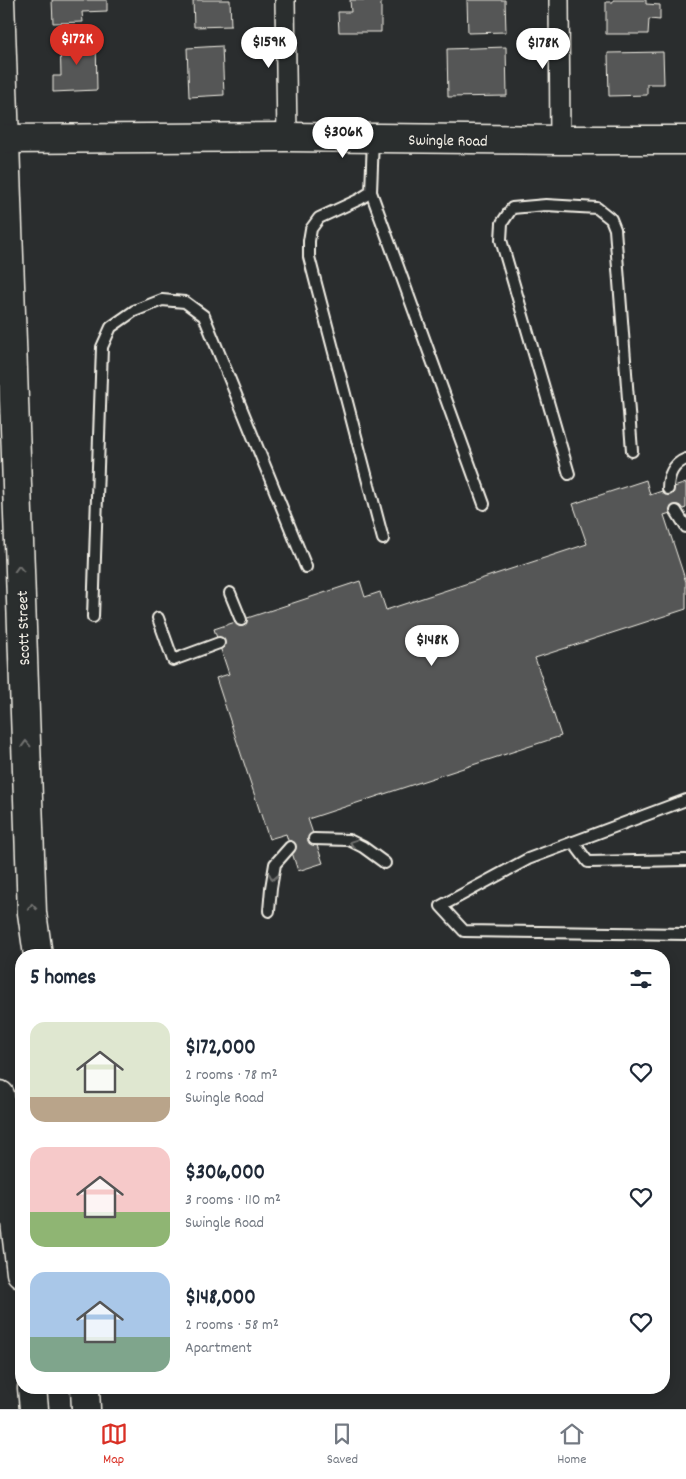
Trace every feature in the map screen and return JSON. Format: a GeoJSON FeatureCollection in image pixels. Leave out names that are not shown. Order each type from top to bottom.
{"type":"FeatureCollection","features":[{"type":"Feature","properties":{"kind":"main road","name":"Scott Street"},"geometry":{"type":"LineString","coordinates":[[0,0],[2,140],[32,913],[37,949]]}},
{"type":"Feature","properties":{"kind":"main road","name":"Swingle Road"},"geometry":{"type":"LineString","coordinates":[[2,140],[287,136],[686,140]]}},
{"type":"Feature","properties":{"kind":"main road"},"geometry":{"type":"LineString","coordinates":[[0,1095],[15,1222]]}},
{"type":"Feature","properties":{"kind":"main road"},"geometry":{"type":"LineString","coordinates":[[33,1394],[34,1409]]}},
{"type":"Feature","properties":{"kind":"main road"},"geometry":{"type":"LineString","coordinates":[[85,1394],[86,1409]]}},
{"type":"Feature","properties":{"kind":"street"},"geometry":{"type":"LineString","coordinates":[[285,0],[287,136]]}},
{"type":"Feature","properties":{"kind":"street"},"geometry":{"type":"LineString","coordinates":[[559,0],[560,140]]}},
{"type":"Feature","properties":{"kind":"lane"},"geometry":{"type":"LineString","coordinates":[[373,138],[371,192],[484,504]]}},
{"type":"Feature","properties":{"kind":"lane"},"geometry":{"type":"LineString","coordinates":[[371,192],[319,218],[312,229],[309,241],[309,258],[384,540]]}},
{"type":"Feature","properties":{"kind":"lane"},"geometry":{"type":"LineString","coordinates":[[569,474],[501,240],[502,223],[512,208],[546,206],[597,208],[611,219],[615,229],[632,451]]}},
{"type":"Feature","properties":{"kind":"lane"},"geometry":{"type":"LineString","coordinates":[[93,617],[102,347],[111,327],[134,311],[162,300],[185,302],[204,316],[306,567]]}},
{"type":"Feature","properties":{"kind":"lane"},"geometry":{"type":"LineString","coordinates":[[668,489],[668,477],[680,461],[686,459]]}},
{"type":"Feature","properties":{"kind":"lane"},"geometry":{"type":"LineString","coordinates":[[676,511],[686,527]]}},
{"type":"Feature","properties":{"kind":"lane"},"geometry":{"type":"LineString","coordinates":[[230,593],[242,620]]}},
{"type":"Feature","properties":{"kind":"lane"},"geometry":{"type":"LineString","coordinates":[[158,618],[173,660],[219,643]]}},
{"type":"Feature","properties":{"kind":"lane"},"geometry":{"type":"LineString","coordinates":[[686,800],[528,858],[441,906],[464,931],[686,934]]}},
{"type":"Feature","properties":{"kind":"lane"},"geometry":{"type":"LineString","coordinates":[[314,839],[349,840],[363,846],[385,863]]}},
{"type":"Feature","properties":{"kind":"lane"},"geometry":{"type":"LineString","coordinates":[[573,842],[588,862],[686,860]]}},
{"type":"Feature","properties":{"kind":"lane"},"geometry":{"type":"LineString","coordinates":[[269,911],[276,864],[290,847]]}},
{"type":"Feature","properties":{"kind":"building"},"geometry":{"type":"Polygon","coordinates":[[[52,0],[107,0],[107,11],[82,12],[83,22],[53,23],[52,0]]]}},
{"type":"Feature","properties":{"kind":"building"},"geometry":{"type":"Polygon","coordinates":[[[193,0],[230,0],[231,26],[194,27],[193,0]]]}},
{"type":"Feature","properties":{"kind":"building"},"geometry":{"type":"Polygon","coordinates":[[[350,0],[381,0],[381,32],[339,32],[338,12],[351,12],[350,0]]]}},
{"type":"Feature","properties":{"kind":"building"},"geometry":{"type":"Polygon","coordinates":[[[467,0],[505,0],[506,32],[468,33],[467,0]]]}},
{"type":"Feature","properties":{"kind":"building"},"geometry":{"type":"Polygon","coordinates":[[[613,0],[646,0],[646,4],[660,5],[660,20],[649,19],[648,34],[606,34],[606,2],[613,2],[613,0]]]}},
{"type":"Feature","properties":{"kind":"building"},"geometry":{"type":"Polygon","coordinates":[[[96,37],[97,90],[53,92],[53,76],[61,76],[60,39],[96,37]]]}},
{"type":"Feature","properties":{"kind":"building"},"geometry":{"type":"Polygon","coordinates":[[[222,46],[224,95],[189,97],[187,48],[222,46]]]}},
{"type":"Feature","properties":{"kind":"building"},"geometry":{"type":"Polygon","coordinates":[[[506,47],[507,96],[448,97],[447,49],[506,47]]]}},
{"type":"Feature","properties":{"kind":"building"},"geometry":{"type":"Polygon","coordinates":[[[663,52],[664,84],[647,84],[647,95],[609,96],[608,53],[663,52]]]}},
{"type":"Feature","properties":{"kind":"building"},"geometry":{"type":"Polygon","coordinates":[[[646,480],[650,495],[686,483],[686,508],[664,515],[686,582],[686,609],[535,658],[561,736],[308,819],[323,863],[298,871],[286,834],[269,839],[216,678],[229,674],[214,629],[360,581],[365,597],[380,592],[386,610],[587,544],[573,504],[646,480]]]}}]}
